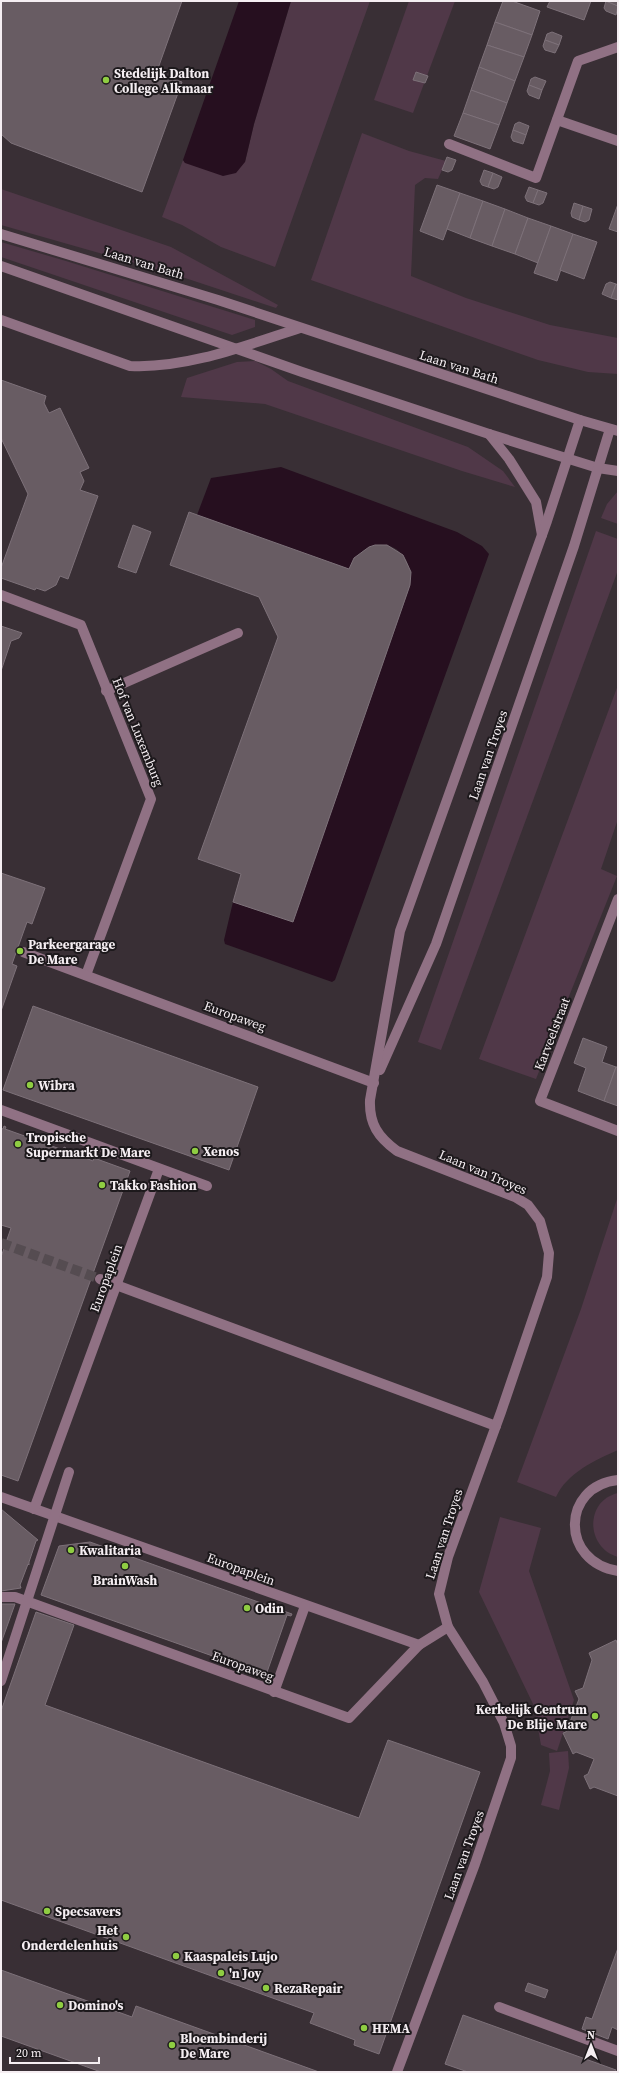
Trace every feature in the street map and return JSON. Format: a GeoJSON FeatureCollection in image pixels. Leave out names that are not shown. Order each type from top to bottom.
{"type":"FeatureCollection","features":[{"type":"Feature","properties":{"kind":"street"},"geometry":{"type":"LineString","coordinates":[[449,144],[536,178],[578,61],[618,47]]}},
{"type":"Feature","properties":{"kind":"street"},"geometry":{"type":"LineString","coordinates":[[557,120],[618,141]]}},
{"type":"Feature","properties":{"kind":"street","name":"Laan van Bath"},"geometry":{"type":"LineString","coordinates":[[1,234],[218,300],[614,430]]}},
{"type":"Feature","properties":{"kind":"street"},"geometry":{"type":"LineString","coordinates":[[1,266],[489,434],[598,468],[618,471]]}},
{"type":"Feature","properties":{"kind":"street"},"geometry":{"type":"LineString","coordinates":[[1,320],[130,366],[166,366],[236,348],[300,328]]}},
{"type":"Feature","properties":{"kind":"street","name":"Laan van Troyes"},"geometry":{"type":"LineString","coordinates":[[397,2072],[476,1864],[511,1758],[508,1735],[496,1706],[483,1682],[448,1627],[439,1594],[441,1579],[496,1426],[547,1277],[549,1252],[540,1221],[528,1205],[515,1197],[397,1151],[385,1142],[375,1131],[370,1115],[370,1100],[400,931],[542,535],[580,420]]}},
{"type":"Feature","properties":{"kind":"street","name":"Laan van Troyes"},"geometry":{"type":"LineString","coordinates":[[374,1083],[436,944],[574,546],[598,468],[614,430]]}},
{"type":"Feature","properties":{"kind":"street"},"geometry":{"type":"LineString","coordinates":[[489,434],[509,459],[536,502],[542,535]]}},
{"type":"Feature","properties":{"kind":"street","name":"Hof van Luxemburg"},"geometry":{"type":"LineString","coordinates":[[1,594],[81,625],[106,691],[151,799],[86,975]]}},
{"type":"Feature","properties":{"kind":"street"},"geometry":{"type":"LineString","coordinates":[[106,691],[238,634]]}},
{"type":"Feature","properties":{"kind":"street","name":"Karveelstraat"},"geometry":{"type":"LineString","coordinates":[[618,899],[540,1101],[618,1131]]}},
{"type":"Feature","properties":{"kind":"street","name":"Europaweg"},"geometry":{"type":"LineString","coordinates":[[23,952],[374,1083]]}},
{"type":"Feature","properties":{"kind":"street"},"geometry":{"type":"LineString","coordinates":[[1,1110],[207,1186]]}},
{"type":"Feature","properties":{"kind":"street","name":"Europaplein"},"geometry":{"type":"LineString","coordinates":[[34,1508],[159,1169]]}},
{"type":"Feature","properties":{"kind":"street"},"geometry":{"type":"LineString","coordinates":[[100,1279],[496,1426]]}},
{"type":"Feature","properties":{"kind":"street"},"geometry":{"type":"LineString","coordinates":[[1,1681],[69,1472]]}},
{"type":"Feature","properties":{"kind":"street"},"geometry":{"type":"LineString","coordinates":[[618,1480],[596,1486],[586,1495],[578,1508],[575,1522],[576,1537],[582,1550],[592,1562],[606,1569],[618,1571]]}},
{"type":"Feature","properties":{"kind":"street","name":"Europaplein"},"geometry":{"type":"LineString","coordinates":[[1,1497],[304,1606],[419,1645]]}},
{"type":"Feature","properties":{"kind":"street","name":"Europaweg"},"geometry":{"type":"LineString","coordinates":[[1,1597],[15,1597],[274,1692],[350,1718],[419,1645],[448,1627]]}},
{"type":"Feature","properties":{"kind":"street"},"geometry":{"type":"LineString","coordinates":[[274,1692],[304,1606]]}},
{"type":"Feature","properties":{"kind":"street"},"geometry":{"type":"LineString","coordinates":[[500,2007],[618,2050]]}},
{"type":"Feature","properties":{"kind":"shaded area"},"geometry":{"type":"Polygon","coordinates":[[[239,1],[291,1],[254,124],[245,162],[236,173],[223,176],[185,163],[183,160],[239,1]]]}},
{"type":"Feature","properties":{"kind":"shaded area"},"geometry":{"type":"Polygon","coordinates":[[[291,1],[370,1],[275,267],[221,247],[182,225],[162,217],[183,160],[185,163],[245,162],[254,124],[291,1]]]}},
{"type":"Feature","properties":{"kind":"shaded area"},"geometry":{"type":"Polygon","coordinates":[[[409,1],[455,1],[413,113],[374,100],[409,1]]]}},
{"type":"Feature","properties":{"kind":"shaded area"},"geometry":{"type":"Polygon","coordinates":[[[362,133],[409,151],[446,161],[438,179],[425,178],[415,185],[411,276],[466,298],[550,325],[618,338],[618,374],[588,372],[538,360],[311,280],[362,133]]]}},
{"type":"Feature","properties":{"kind":"shaded area"},"geometry":{"type":"Polygon","coordinates":[[[1,189],[171,247],[278,305],[276,308],[173,274],[1,225],[1,189]]]}},
{"type":"Feature","properties":{"kind":"shaded area"},"geometry":{"type":"Polygon","coordinates":[[[1,242],[255,320],[255,327],[232,335],[1,257],[1,242]]]}},
{"type":"Feature","properties":{"kind":"shaded area"},"geometry":{"type":"Polygon","coordinates":[[[255,361],[271,369],[288,381],[468,447],[503,471],[515,487],[462,471],[265,404],[181,397],[187,378],[237,362],[255,361]]]}},
{"type":"Feature","properties":{"kind":"shaded area"},"geometry":{"type":"Polygon","coordinates":[[[281,467],[457,532],[482,546],[489,554],[335,980],[332,982],[225,944],[224,940],[233,902],[293,922],[409,589],[410,574],[407,562],[400,552],[391,546],[380,545],[368,548],[358,555],[349,569],[197,515],[211,478],[281,467]]]}},
{"type":"Feature","properties":{"kind":"shaded area"},"geometry":{"type":"Polygon","coordinates":[[[618,491],[618,524],[601,518],[607,504],[618,491]]]}},
{"type":"Feature","properties":{"kind":"shaded area"},"geometry":{"type":"Polygon","coordinates":[[[596,531],[618,539],[618,570],[441,1050],[418,1042],[596,531]]]}},
{"type":"Feature","properties":{"kind":"shaded area"},"geometry":{"type":"Polygon","coordinates":[[[618,685],[618,819],[601,869],[617,876],[536,1079],[479,1059],[618,685]]]}},
{"type":"Feature","properties":{"kind":"shaded area"},"geometry":{"type":"Polygon","coordinates":[[[618,1196],[618,1450],[600,1458],[574,1474],[561,1488],[556,1497],[517,1482],[581,1309],[618,1196]]]}},
{"type":"Feature","properties":{"kind":"shaded area"},"geometry":{"type":"Polygon","coordinates":[[[618,1493],[618,1557],[607,1552],[600,1544],[595,1535],[593,1525],[595,1514],[599,1505],[607,1498],[618,1493]]]}},
{"type":"Feature","properties":{"kind":"shaded area"},"geometry":{"type":"Polygon","coordinates":[[[500,1517],[541,1528],[529,1571],[574,1700],[557,1751],[541,1745],[534,1706],[479,1592],[500,1517]]]}},
{"type":"Feature","properties":{"kind":"shaded area"},"geometry":{"type":"Polygon","coordinates":[[[568,1751],[569,1768],[559,1810],[541,1805],[550,1771],[549,1753],[568,1751]]]}},
{"type":"Feature","properties":{"kind":"building","name":"Stedelijk Dalton College Alkmaar"},"geometry":{"type":"Polygon","coordinates":[[[1,1],[182,1],[156,74],[182,82],[142,192],[11,143],[1,134],[1,1]]]}},
{"type":"Feature","properties":{"kind":"building"},"geometry":{"type":"Polygon","coordinates":[[[503,1],[512,1],[540,11],[532,35],[495,22],[503,1]]]}},
{"type":"Feature","properties":{"kind":"building"},"geometry":{"type":"Polygon","coordinates":[[[550,1],[591,1],[584,20],[547,7],[550,1]]]}},
{"type":"Feature","properties":{"kind":"building"},"geometry":{"type":"Polygon","coordinates":[[[606,1],[618,6],[616,15],[606,11],[604,8],[606,1]]]}},
{"type":"Feature","properties":{"kind":"building"},"geometry":{"type":"Polygon","coordinates":[[[606,1],[618,1],[618,6],[606,1]]]}},
{"type":"Feature","properties":{"kind":"building"},"geometry":{"type":"Polygon","coordinates":[[[495,22],[532,35],[524,57],[487,45],[495,22]]]}},
{"type":"Feature","properties":{"kind":"building"},"geometry":{"type":"Polygon","coordinates":[[[552,32],[562,36],[559,45],[545,40],[547,34],[552,32]]]}},
{"type":"Feature","properties":{"kind":"building"},"geometry":{"type":"Polygon","coordinates":[[[545,40],[559,45],[555,53],[545,50],[543,46],[545,40]]]}},
{"type":"Feature","properties":{"kind":"building"},"geometry":{"type":"Polygon","coordinates":[[[487,45],[524,57],[515,81],[479,67],[487,45]]]}},
{"type":"Feature","properties":{"kind":"building"},"geometry":{"type":"Polygon","coordinates":[[[479,67],[515,81],[507,103],[471,90],[479,67]]]}},
{"type":"Feature","properties":{"kind":"building"},"geometry":{"type":"Polygon","coordinates":[[[416,72],[428,76],[425,83],[413,80],[416,72]]]}},
{"type":"Feature","properties":{"kind":"building"},"geometry":{"type":"Polygon","coordinates":[[[535,77],[546,81],[542,90],[529,85],[531,79],[535,77]]]}},
{"type":"Feature","properties":{"kind":"building"},"geometry":{"type":"Polygon","coordinates":[[[529,85],[542,90],[539,99],[529,95],[527,91],[529,85]]]}},
{"type":"Feature","properties":{"kind":"building"},"geometry":{"type":"Polygon","coordinates":[[[471,90],[507,103],[499,125],[463,113],[471,90]]]}},
{"type":"Feature","properties":{"kind":"building"},"geometry":{"type":"Polygon","coordinates":[[[463,113],[499,125],[490,149],[454,136],[463,113]]]}},
{"type":"Feature","properties":{"kind":"building"},"geometry":{"type":"Polygon","coordinates":[[[519,122],[529,126],[526,135],[513,130],[515,124],[519,122]]]}},
{"type":"Feature","properties":{"kind":"building"},"geometry":{"type":"Polygon","coordinates":[[[513,130],[526,135],[523,144],[513,141],[511,137],[513,130]]]}},
{"type":"Feature","properties":{"kind":"building"},"geometry":{"type":"Polygon","coordinates":[[[447,157],[456,160],[452,170],[448,172],[442,170],[447,157]]]}},
{"type":"Feature","properties":{"kind":"building"},"geometry":{"type":"Polygon","coordinates":[[[484,170],[493,173],[488,187],[482,185],[480,181],[484,170]]]}},
{"type":"Feature","properties":{"kind":"building"},"geometry":{"type":"Polygon","coordinates":[[[493,173],[502,177],[498,187],[494,189],[488,187],[493,173]]]}},
{"type":"Feature","properties":{"kind":"building"},"geometry":{"type":"Polygon","coordinates":[[[437,185],[460,193],[443,240],[420,231],[437,185]]]}},
{"type":"Feature","properties":{"kind":"building"},"geometry":{"type":"Polygon","coordinates":[[[529,187],[538,190],[533,203],[527,201],[525,197],[529,187]]]}},
{"type":"Feature","properties":{"kind":"building"},"geometry":{"type":"Polygon","coordinates":[[[538,190],[547,193],[543,203],[539,205],[533,203],[538,190]]]}},
{"type":"Feature","properties":{"kind":"building"},"geometry":{"type":"Polygon","coordinates":[[[460,193],[483,201],[470,238],[447,229],[460,193]]]}},
{"type":"Feature","properties":{"kind":"building"},"geometry":{"type":"Polygon","coordinates":[[[483,201],[505,209],[492,246],[470,238],[483,201]]]}},
{"type":"Feature","properties":{"kind":"building"},"geometry":{"type":"Polygon","coordinates":[[[574,203],[583,206],[579,220],[572,217],[571,213],[574,203]]]}},
{"type":"Feature","properties":{"kind":"building"},"geometry":{"type":"Polygon","coordinates":[[[618,204],[618,232],[609,229],[618,204]]]}},
{"type":"Feature","properties":{"kind":"building"},"geometry":{"type":"Polygon","coordinates":[[[583,206],[592,209],[589,220],[585,222],[579,220],[583,206]]]}},
{"type":"Feature","properties":{"kind":"building"},"geometry":{"type":"Polygon","coordinates":[[[505,209],[528,218],[515,254],[492,246],[505,209]]]}},
{"type":"Feature","properties":{"kind":"building"},"geometry":{"type":"Polygon","coordinates":[[[528,218],[551,226],[538,263],[515,254],[528,218]]]}},
{"type":"Feature","properties":{"kind":"building"},"geometry":{"type":"Polygon","coordinates":[[[551,226],[573,234],[557,281],[534,273],[551,226]]]}},
{"type":"Feature","properties":{"kind":"building"},"geometry":{"type":"Polygon","coordinates":[[[573,234],[597,242],[584,279],[560,270],[573,234]]]}},
{"type":"Feature","properties":{"kind":"building"},"geometry":{"type":"Polygon","coordinates":[[[610,282],[616,284],[611,298],[602,294],[606,284],[610,282]]]}},
{"type":"Feature","properties":{"kind":"building"},"geometry":{"type":"Polygon","coordinates":[[[616,284],[618,285],[618,300],[611,298],[616,284]]]}},
{"type":"Feature","properties":{"kind":"building"},"geometry":{"type":"Polygon","coordinates":[[[1,380],[46,396],[44,403],[49,413],[60,408],[89,468],[80,472],[84,481],[80,490],[98,496],[68,579],[60,576],[56,585],[45,591],[36,588],[35,590],[1,578],[1,568],[28,494],[1,438],[1,380]]]}},
{"type":"Feature","properties":{"kind":"building"},"geometry":{"type":"Polygon","coordinates":[[[189,512],[349,569],[354,558],[369,547],[375,545],[387,545],[403,555],[411,572],[410,585],[293,922],[233,902],[241,874],[198,859],[278,637],[259,597],[170,565],[189,512]]]}},
{"type":"Feature","properties":{"kind":"building"},"geometry":{"type":"Polygon","coordinates":[[[133,525],[151,532],[136,573],[118,567],[133,525]]]}},
{"type":"Feature","properties":{"kind":"building"},"geometry":{"type":"Polygon","coordinates":[[[1,626],[22,633],[19,638],[11,641],[1,671],[1,626]]]}},
{"type":"Feature","properties":{"kind":"building"},"geometry":{"type":"Polygon","coordinates":[[[1,873],[45,888],[32,924],[27,922],[12,964],[17,966],[1,1011],[1,873]]]}},
{"type":"Feature","properties":{"kind":"building"},"geometry":{"type":"Polygon","coordinates":[[[33,1006],[258,1087],[229,1170],[3,1090],[33,1006]]]}},
{"type":"Feature","properties":{"kind":"building"},"geometry":{"type":"Polygon","coordinates":[[[583,1038],[607,1047],[602,1062],[616,1067],[604,1101],[578,1091],[586,1068],[574,1063],[583,1038]]]}},
{"type":"Feature","properties":{"kind":"building"},"geometry":{"type":"Polygon","coordinates":[[[616,1067],[618,1067],[618,1106],[604,1101],[616,1067]]]}},
{"type":"Feature","properties":{"kind":"building"},"geometry":{"type":"Polygon","coordinates":[[[4,1126],[6,1127],[5,1129],[33,1139],[36,1137],[35,1140],[63,1150],[64,1147],[66,1148],[65,1150],[93,1161],[94,1158],[130,1171],[18,1481],[1,1475],[1,1257],[11,1228],[1,1225],[1,1128],[3,1129],[4,1126]]]}},
{"type":"Feature","properties":{"kind":"building"},"geometry":{"type":"Polygon","coordinates":[[[1,1509],[38,1540],[36,1541],[29,1565],[28,1564],[20,1585],[21,1588],[1,1591],[1,1509]]]}},
{"type":"Feature","properties":{"kind":"building"},"geometry":{"type":"Polygon","coordinates":[[[90,1542],[292,1614],[291,1616],[287,1615],[266,1675],[41,1595],[59,1546],[90,1542]]]}},
{"type":"Feature","properties":{"kind":"building"},"geometry":{"type":"Polygon","coordinates":[[[1,1604],[15,1604],[1,1643],[1,1604]]]}},
{"type":"Feature","properties":{"kind":"building"},"geometry":{"type":"Polygon","coordinates":[[[36,1612],[74,1625],[45,1705],[359,1818],[388,1740],[480,1772],[379,2054],[354,2045],[355,2040],[310,2023],[314,2013],[1,1900],[1,1711],[36,1612]]]}},
{"type":"Feature","properties":{"kind":"building","name":"Kerkelijk Centrum De Blije Mare"},"geometry":{"type":"Polygon","coordinates":[[[616,1640],[618,1645],[618,1796],[594,1787],[590,1789],[584,1776],[588,1774],[594,1759],[576,1752],[573,1754],[563,1733],[566,1732],[579,1699],[575,1691],[583,1688],[592,1660],[589,1653],[616,1640]]]}},
{"type":"Feature","properties":{"kind":"building"},"geometry":{"type":"Polygon","coordinates":[[[618,1948],[618,2030],[612,2027],[608,2039],[582,2029],[586,2017],[592,2019],[618,1948]]]}},
{"type":"Feature","properties":{"kind":"building"},"geometry":{"type":"Polygon","coordinates":[[[1,1970],[132,2017],[136,2006],[319,2072],[101,2072],[1,2036],[1,1970]]]}},
{"type":"Feature","properties":{"kind":"building"},"geometry":{"type":"Polygon","coordinates":[[[528,1983],[548,1990],[545,1998],[525,1991],[528,1983]]]}},
{"type":"Feature","properties":{"kind":"building"},"geometry":{"type":"Polygon","coordinates":[[[463,2015],[616,2070],[615,2072],[468,2072],[445,2064],[463,2015]]]}},
{"type":"Feature","properties":{"kind":"tunnel"},"geometry":{"type":"LineString","coordinates":[[1,1243],[100,1279]]}},
{"type":"Feature","properties":{"kind":"place","name":"Stedelijk Dalton College Alkmaar"},"geometry":{"type":"Point","coordinates":[106,80]}},
{"type":"Feature","properties":{"kind":"place","name":"Parkeergarage De Mare"},"geometry":{"type":"Point","coordinates":[20,951]}},
{"type":"Feature","properties":{"kind":"place","name":"Wibra"},"geometry":{"type":"Point","coordinates":[30,1085]}},
{"type":"Feature","properties":{"kind":"place","name":"Tropische Supermarkt De Mare"},"geometry":{"type":"Point","coordinates":[18,1144]}},
{"type":"Feature","properties":{"kind":"place","name":"Xenos"},"geometry":{"type":"Point","coordinates":[195,1151]}},
{"type":"Feature","properties":{"kind":"place","name":"Takko Fashion"},"geometry":{"type":"Point","coordinates":[102,1185]}},
{"type":"Feature","properties":{"kind":"place","name":"Kwalitaria"},"geometry":{"type":"Point","coordinates":[71,1550]}},
{"type":"Feature","properties":{"kind":"place","name":"BrainWash"},"geometry":{"type":"Point","coordinates":[125,1566]}},
{"type":"Feature","properties":{"kind":"place","name":"Odin"},"geometry":{"type":"Point","coordinates":[247,1608]}},
{"type":"Feature","properties":{"kind":"place","name":"Kerkelijk Centrum De Blije Mare"},"geometry":{"type":"Point","coordinates":[595,1716]}},
{"type":"Feature","properties":{"kind":"place","name":"Specsavers"},"geometry":{"type":"Point","coordinates":[47,1911]}},
{"type":"Feature","properties":{"kind":"place","name":"Het Onderdelenhuis"},"geometry":{"type":"Point","coordinates":[126,1937]}},
{"type":"Feature","properties":{"kind":"place","name":"Kaaspaleis Lujo"},"geometry":{"type":"Point","coordinates":[176,1956]}},
{"type":"Feature","properties":{"kind":"place","name":"'n Joy"},"geometry":{"type":"Point","coordinates":[221,1973]}},
{"type":"Feature","properties":{"kind":"place","name":"RezaRepair"},"geometry":{"type":"Point","coordinates":[266,1988]}},
{"type":"Feature","properties":{"kind":"place","name":"Domino's"},"geometry":{"type":"Point","coordinates":[60,2005]}},
{"type":"Feature","properties":{"kind":"place","name":"HEMA"},"geometry":{"type":"Point","coordinates":[364,2028]}},
{"type":"Feature","properties":{"kind":"place","name":"Bloembinderij De Mare"},"geometry":{"type":"Point","coordinates":[172,2045]}}]}
